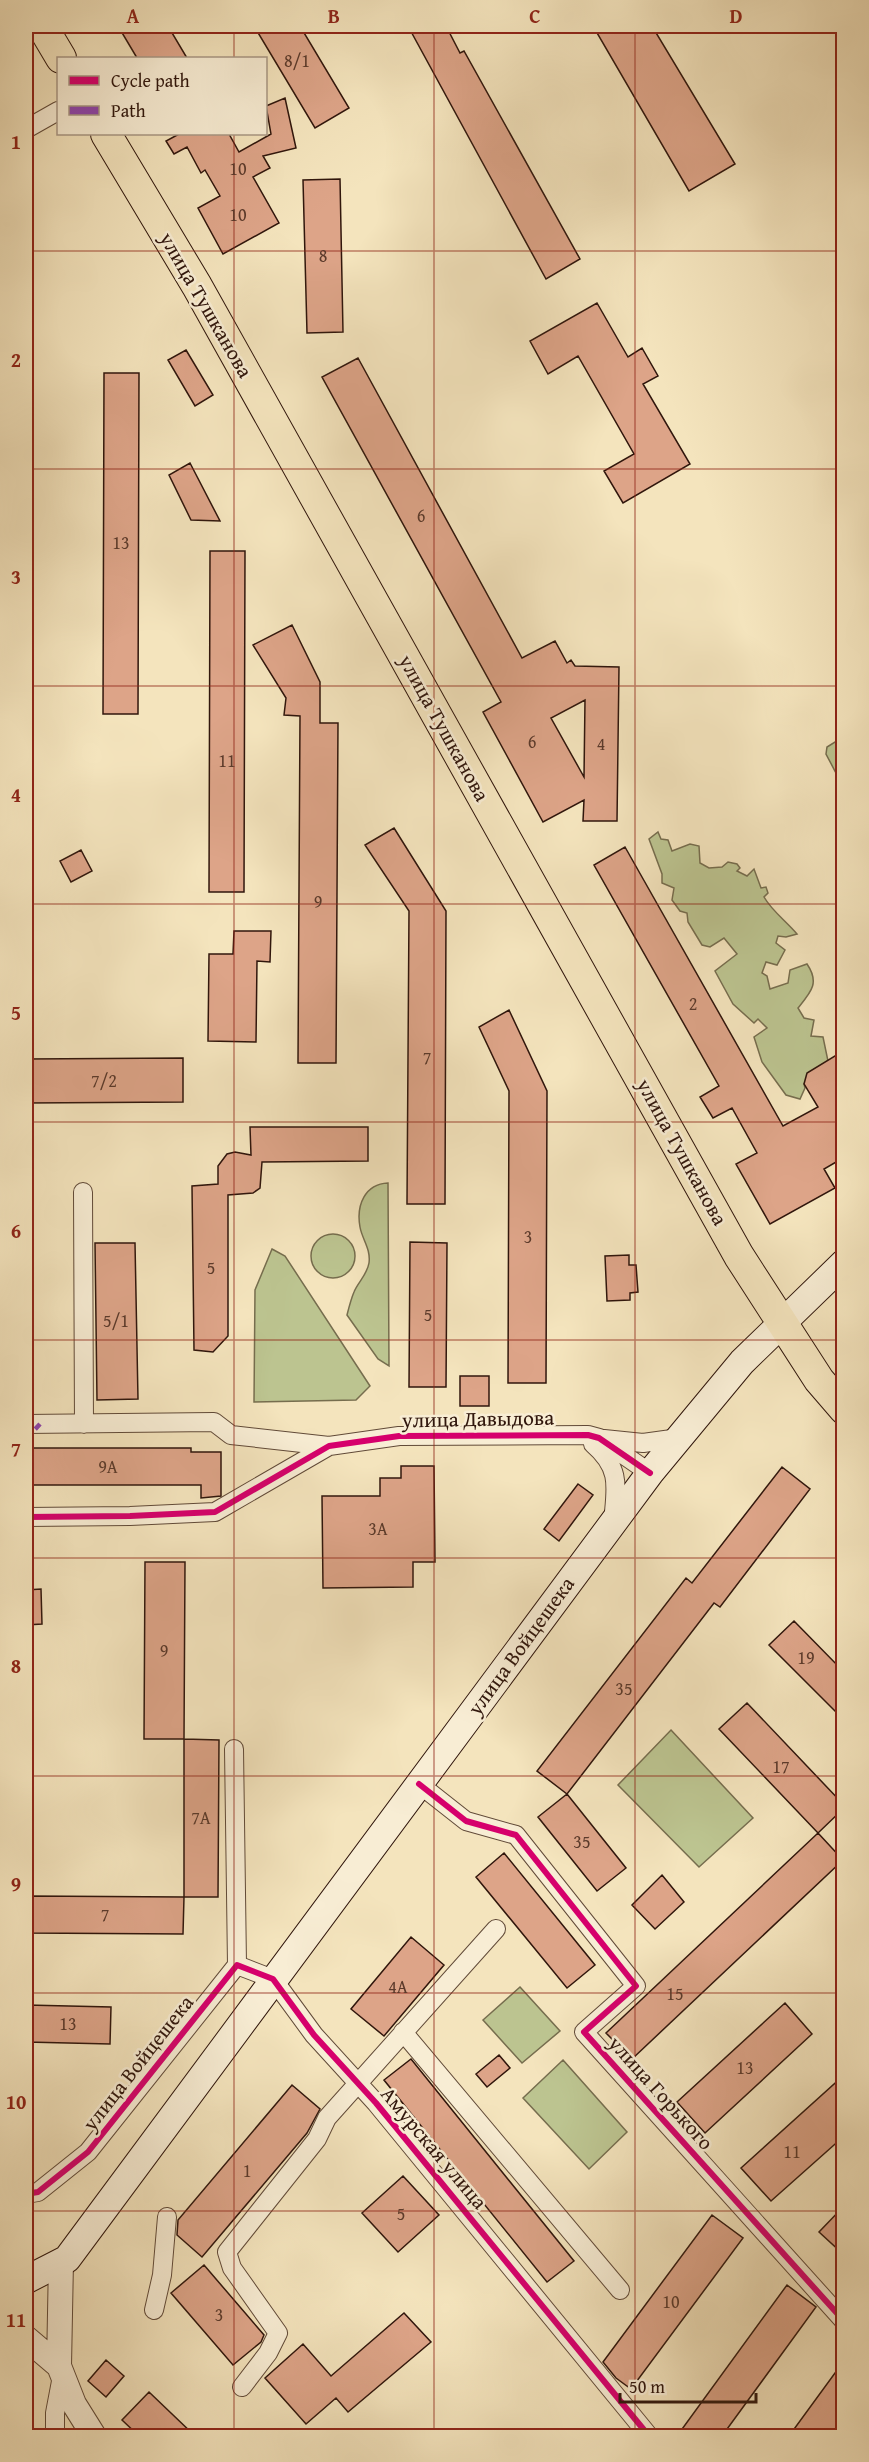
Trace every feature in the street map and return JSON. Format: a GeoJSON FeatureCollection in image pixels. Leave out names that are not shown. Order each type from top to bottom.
{"type":"FeatureCollection","features":[{"type":"Feature","properties":{"kind":"main road"},"geometry":{"type":"LineString","coordinates":[[42,26],[60,57]]}},
{"type":"Feature","properties":{"kind":"main road","name":"улица Тушканова"},"geometry":{"type":"LineString","coordinates":[[107,135],[197,286],[739,1256],[819,1380],[843,1409]]}},
{"type":"Feature","properties":{"kind":"main road","name":"улица Войцешека"},"geometry":{"type":"LineString","coordinates":[[26,2280],[67,2259],[650,1473],[724,1382],[843,1263]]}},
{"type":"Feature","properties":{"kind":"street"},"geometry":{"type":"LineString","coordinates":[[26,128],[57,112]]}},
{"type":"Feature","properties":{"kind":"street"},"geometry":{"type":"LineString","coordinates":[[83,1192],[84,1424]]}},
{"type":"Feature","properties":{"kind":"street"},"geometry":{"type":"LineString","coordinates":[[26,1424],[214,1422],[231,1435],[329,1446]]}},
{"type":"Feature","properties":{"kind":"street"},"geometry":{"type":"LineString","coordinates":[[574,1433],[585,1437],[606,1455],[613,1468],[616,1481],[613,1522]]}},
{"type":"Feature","properties":{"kind":"street","name":"улица Давыдова"},"geometry":{"type":"LineString","coordinates":[[26,1516],[130,1516],[216,1512],[329,1446],[399,1436],[574,1433],[599,1438],[650,1473]]}},
{"type":"Feature","properties":{"kind":"street"},"geometry":{"type":"LineString","coordinates":[[599,1438],[643,1443],[679,1438]]}},
{"type":"Feature","properties":{"kind":"street"},"geometry":{"type":"LineString","coordinates":[[234,1749],[237,1965],[273,1979]]}},
{"type":"Feature","properties":{"kind":"street","name":"улица Горького"},"geometry":{"type":"LineString","coordinates":[[419,1784],[466,1821],[516,1835],[591,1929],[636,1986],[584,2032],[843,2321]]}},
{"type":"Feature","properties":{"kind":"street"},"geometry":{"type":"LineString","coordinates":[[242,2387],[268,2353],[278,2333],[232,2268],[227,2252],[317,2139],[327,2118],[496,1929]]}},
{"type":"Feature","properties":{"kind":"street","name":"улица Войцешека"},"geometry":{"type":"LineString","coordinates":[[26,2194],[38,2193],[88,2152],[237,1965]]}},
{"type":"Feature","properties":{"kind":"street","name":"Амурская улица"},"geometry":{"type":"LineString","coordinates":[[273,1979],[314,2035],[358,2083],[649,2436]]}},
{"type":"Feature","properties":{"kind":"street"},"geometry":{"type":"LineString","coordinates":[[403,2032],[620,2290]]}},
{"type":"Feature","properties":{"kind":"street"},"geometry":{"type":"LineString","coordinates":[[154,2310],[162,2275],[167,2217]]}},
{"type":"Feature","properties":{"kind":"street"},"geometry":{"type":"LineString","coordinates":[[55,2436],[60,2371],[61,2261]]}},
{"type":"Feature","properties":{"kind":"street"},"geometry":{"type":"LineString","coordinates":[[26,2338],[60,2371],[94,2436]]}},
{"type":"Feature","properties":{"kind":"green space"},"geometry":{"type":"Polygon","coordinates":[[[843,737],[843,780],[837,775],[826,754],[827,747],[843,737]]]}},
{"type":"Feature","properties":{"kind":"green space"},"geometry":{"type":"Polygon","coordinates":[[[658,832],[661,839],[668,840],[672,851],[690,844],[699,846],[700,863],[709,868],[722,867],[728,862],[737,864],[740,868],[737,871],[747,876],[754,869],[761,888],[766,887],[768,893],[764,897],[767,902],[797,934],[786,937],[778,936],[776,943],[785,950],[777,965],[766,962],[762,973],[767,976],[770,989],[788,983],[790,970],[807,964],[813,977],[810,992],[798,1008],[804,1018],[814,1020],[811,1036],[823,1037],[828,1061],[804,1084],[805,1088],[800,1099],[786,1095],[762,1062],[754,1037],[767,1028],[758,1019],[754,1023],[733,1004],[715,971],[737,954],[724,938],[710,947],[702,945],[688,922],[687,913],[680,911],[672,900],[674,888],[662,883],[662,874],[649,839],[658,832]]]}},
{"type":"Feature","properties":{"kind":"green space"},"geometry":{"type":"Polygon","coordinates":[[[388,1183],[389,1366],[378,1359],[347,1315],[354,1292],[369,1263],[369,1253],[360,1227],[361,1204],[373,1187],[388,1183]]]}},
{"type":"Feature","properties":{"kind":"green space"},"geometry":{"type":"Polygon","coordinates":[[[333,1234],[349,1240],[355,1256],[349,1272],[333,1278],[317,1272],[311,1256],[317,1240],[333,1234]]]}},
{"type":"Feature","properties":{"kind":"green space"},"geometry":{"type":"Polygon","coordinates":[[[272,1249],[285,1256],[370,1386],[356,1400],[254,1402],[255,1290],[272,1249]]]}},
{"type":"Feature","properties":{"kind":"green space"},"geometry":{"type":"Polygon","coordinates":[[[671,1730],[753,1818],[699,1867],[618,1785],[671,1730]]]}},
{"type":"Feature","properties":{"kind":"green space"},"geometry":{"type":"Polygon","coordinates":[[[520,1987],[560,2031],[522,2063],[483,2020],[520,1987]]]}},
{"type":"Feature","properties":{"kind":"green space"},"geometry":{"type":"Polygon","coordinates":[[[563,2060],[627,2132],[589,2169],[523,2098],[563,2060]]]}},
{"type":"Feature","properties":{"kind":"building"},"geometry":{"type":"Polygon","coordinates":[[[118,26],[168,26],[186,57],[136,57],[118,26]]]}},
{"type":"Feature","properties":{"kind":"building"},"geometry":{"type":"Polygon","coordinates":[[[254,26],[300,26],[349,108],[315,128],[254,26]]]}},
{"type":"Feature","properties":{"kind":"building"},"geometry":{"type":"Polygon","coordinates":[[[408,26],[446,26],[460,53],[464,51],[580,259],[546,279],[408,26]]]}},
{"type":"Feature","properties":{"kind":"building"},"geometry":{"type":"Polygon","coordinates":[[[593,26],[652,26],[735,164],[689,191],[593,26]]]}},
{"type":"Feature","properties":{"kind":"building"},"geometry":{"type":"Polygon","coordinates":[[[285,98],[296,148],[263,156],[270,168],[253,177],[279,223],[223,254],[198,208],[220,196],[205,170],[201,173],[187,147],[174,154],[166,141],[177,135],[230,135],[239,152],[271,134],[267,106],[285,98]]]}},
{"type":"Feature","properties":{"kind":"building"},"geometry":{"type":"Polygon","coordinates":[[[340,179],[343,332],[307,333],[303,180],[340,179]]]}},
{"type":"Feature","properties":{"kind":"building"},"geometry":{"type":"Polygon","coordinates":[[[597,303],[628,357],[642,348],[658,376],[643,384],[690,464],[623,503],[604,471],[634,454],[578,356],[548,374],[530,341],[597,303]]]}},
{"type":"Feature","properties":{"kind":"building"},"geometry":{"type":"Polygon","coordinates":[[[186,350],[213,395],[195,406],[168,360],[186,350]]]}},
{"type":"Feature","properties":{"kind":"building"},"geometry":{"type":"Polygon","coordinates":[[[358,358],[522,658],[555,641],[567,663],[571,660],[575,666],[619,667],[617,821],[583,821],[584,800],[543,822],[483,712],[501,702],[322,377],[358,358]],[[585,700],[551,718],[584,777],[585,700]]]}},
{"type":"Feature","properties":{"kind":"building"},"geometry":{"type":"Polygon","coordinates":[[[104,373],[139,373],[138,714],[103,714],[104,373]]]}},
{"type":"Feature","properties":{"kind":"building"},"geometry":{"type":"Polygon","coordinates":[[[190,463],[220,521],[191,520],[169,475],[190,463]]]}},
{"type":"Feature","properties":{"kind":"building"},"geometry":{"type":"Polygon","coordinates":[[[210,551],[245,551],[244,892],[209,892],[210,551]]]}},
{"type":"Feature","properties":{"kind":"building"},"geometry":{"type":"Polygon","coordinates":[[[292,625],[320,682],[320,723],[338,723],[336,1063],[298,1063],[300,716],[284,715],[286,698],[253,645],[292,625]]]}},
{"type":"Feature","properties":{"kind":"building"},"geometry":{"type":"Polygon","coordinates":[[[394,828],[446,911],[445,1204],[407,1204],[409,911],[365,845],[394,828]]]}},
{"type":"Feature","properties":{"kind":"building"},"geometry":{"type":"Polygon","coordinates":[[[625,847],[783,1126],[818,1107],[804,1084],[807,1073],[843,1051],[843,1158],[824,1169],[835,1188],[770,1224],[736,1164],[757,1153],[732,1108],[713,1118],[700,1097],[719,1086],[594,865],[625,847]]]}},
{"type":"Feature","properties":{"kind":"building"},"geometry":{"type":"Polygon","coordinates":[[[81,850],[92,871],[71,882],[60,861],[81,850]]]}},
{"type":"Feature","properties":{"kind":"building"},"geometry":{"type":"Polygon","coordinates":[[[234,931],[271,931],[270,962],[257,961],[256,1042],[208,1041],[209,954],[233,954],[234,931]]]}},
{"type":"Feature","properties":{"kind":"building"},"geometry":{"type":"Polygon","coordinates":[[[509,1010],[547,1091],[546,1383],[508,1383],[509,1091],[479,1027],[509,1010]]]}},
{"type":"Feature","properties":{"kind":"building"},"geometry":{"type":"Polygon","coordinates":[[[183,1058],[183,1102],[26,1103],[26,1059],[183,1058]]]}},
{"type":"Feature","properties":{"kind":"building"},"geometry":{"type":"Polygon","coordinates":[[[250,1127],[368,1127],[368,1161],[262,1162],[260,1188],[253,1193],[228,1195],[228,1336],[213,1352],[194,1350],[192,1186],[218,1184],[218,1166],[227,1154],[235,1152],[251,1155],[250,1127]]]}},
{"type":"Feature","properties":{"kind":"building"},"geometry":{"type":"Polygon","coordinates":[[[410,1242],[447,1243],[446,1387],[409,1387],[410,1242]]]}},
{"type":"Feature","properties":{"kind":"building"},"geometry":{"type":"Polygon","coordinates":[[[95,1243],[135,1243],[138,1399],[97,1400],[95,1243]]]}},
{"type":"Feature","properties":{"kind":"building"},"geometry":{"type":"Polygon","coordinates":[[[629,1255],[629,1265],[636,1265],[638,1292],[630,1293],[630,1300],[607,1301],[605,1256],[629,1255]]]}},
{"type":"Feature","properties":{"kind":"building"},"geometry":{"type":"Polygon","coordinates":[[[460,1376],[489,1376],[489,1406],[460,1406],[460,1376]]]}},
{"type":"Feature","properties":{"kind":"building"},"geometry":{"type":"Polygon","coordinates":[[[26,1448],[191,1448],[191,1452],[221,1452],[221,1496],[201,1498],[201,1485],[26,1485],[26,1448]]]}},
{"type":"Feature","properties":{"kind":"building"},"geometry":{"type":"Polygon","coordinates":[[[401,1466],[434,1466],[435,1562],[413,1562],[413,1587],[323,1588],[322,1496],[380,1496],[380,1478],[401,1478],[401,1466]]]}},
{"type":"Feature","properties":{"kind":"building"},"geometry":{"type":"Polygon","coordinates":[[[782,1467],[810,1489],[720,1607],[714,1603],[567,1794],[537,1771],[686,1578],[692,1583],[782,1467]]]}},
{"type":"Feature","properties":{"kind":"building"},"geometry":{"type":"Polygon","coordinates":[[[578,1484],[593,1495],[559,1541],[544,1529],[578,1484]]]}},
{"type":"Feature","properties":{"kind":"building"},"geometry":{"type":"Polygon","coordinates":[[[145,1562],[185,1562],[184,1739],[144,1739],[145,1562]]]}},
{"type":"Feature","properties":{"kind":"building"},"geometry":{"type":"Polygon","coordinates":[[[41,1589],[42,1624],[26,1625],[26,1590],[41,1589]]]}},
{"type":"Feature","properties":{"kind":"building"},"geometry":{"type":"Polygon","coordinates":[[[794,1621],[843,1671],[843,1719],[769,1645],[794,1621]]]}},
{"type":"Feature","properties":{"kind":"building"},"geometry":{"type":"Polygon","coordinates":[[[747,1703],[843,1804],[843,1809],[818,1833],[719,1729],[747,1703]]]}},
{"type":"Feature","properties":{"kind":"building"},"geometry":{"type":"Polygon","coordinates":[[[184,1739],[219,1740],[218,1897],[184,1897],[184,1739]]]}},
{"type":"Feature","properties":{"kind":"building"},"geometry":{"type":"Polygon","coordinates":[[[567,1794],[626,1868],[597,1891],[538,1817],[567,1794]]]}},
{"type":"Feature","properties":{"kind":"building"},"geometry":{"type":"Polygon","coordinates":[[[818,1833],[843,1860],[632,2059],[606,2033],[818,1833]]]}},
{"type":"Feature","properties":{"kind":"building"},"geometry":{"type":"Polygon","coordinates":[[[504,1853],[595,1965],[567,1988],[476,1877],[504,1853]]]}},
{"type":"Feature","properties":{"kind":"building"},"geometry":{"type":"Polygon","coordinates":[[[662,1875],[684,1902],[655,1929],[632,1905],[662,1875]]]}},
{"type":"Feature","properties":{"kind":"building"},"geometry":{"type":"Polygon","coordinates":[[[27,1896],[184,1897],[183,1934],[26,1933],[27,1896]]]}},
{"type":"Feature","properties":{"kind":"building"},"geometry":{"type":"Polygon","coordinates":[[[411,1937],[444,1965],[384,2036],[351,2009],[411,1937]]]}},
{"type":"Feature","properties":{"kind":"building"},"geometry":{"type":"Polygon","coordinates":[[[785,2003],[812,2034],[705,2133],[677,2102],[785,2003]]]}},
{"type":"Feature","properties":{"kind":"building"},"geometry":{"type":"Polygon","coordinates":[[[26,2005],[111,2007],[110,2044],[26,2042],[26,2005]]]}},
{"type":"Feature","properties":{"kind":"building"},"geometry":{"type":"Polygon","coordinates":[[[499,2055],[510,2068],[487,2087],[476,2074],[499,2055]]]}},
{"type":"Feature","properties":{"kind":"building"},"geometry":{"type":"Polygon","coordinates":[[[411,2059],[574,2261],[547,2282],[384,2080],[411,2059]]]}},
{"type":"Feature","properties":{"kind":"building"},"geometry":{"type":"Polygon","coordinates":[[[843,2076],[843,2137],[771,2201],[741,2168],[843,2076]]]}},
{"type":"Feature","properties":{"kind":"building"},"geometry":{"type":"Polygon","coordinates":[[[292,2085],[320,2109],[307,2133],[202,2257],[177,2235],[178,2220],[292,2085]]]}},
{"type":"Feature","properties":{"kind":"building"},"geometry":{"type":"Polygon","coordinates":[[[403,2176],[439,2215],[398,2252],[362,2213],[403,2176]]]}},
{"type":"Feature","properties":{"kind":"building"},"geometry":{"type":"Polygon","coordinates":[[[843,2207],[843,2254],[819,2232],[843,2207]]]}},
{"type":"Feature","properties":{"kind":"building"},"geometry":{"type":"Polygon","coordinates":[[[712,2215],[743,2238],[631,2389],[616,2378],[603,2362],[712,2215]]]}},
{"type":"Feature","properties":{"kind":"building"},"geometry":{"type":"Polygon","coordinates":[[[204,2265],[264,2335],[261,2342],[233,2365],[171,2293],[204,2265]]]}},
{"type":"Feature","properties":{"kind":"building"},"geometry":{"type":"Polygon","coordinates":[[[787,2285],[816,2307],[722,2436],[677,2436],[787,2285]]]}},
{"type":"Feature","properties":{"kind":"building"},"geometry":{"type":"Polygon","coordinates":[[[404,2313],[431,2342],[348,2412],[336,2398],[306,2424],[265,2378],[303,2344],[331,2376],[404,2313]]]}},
{"type":"Feature","properties":{"kind":"building"},"geometry":{"type":"Polygon","coordinates":[[[106,2360],[124,2376],[106,2397],[88,2381],[106,2360]]]}},
{"type":"Feature","properties":{"kind":"building"},"geometry":{"type":"Polygon","coordinates":[[[843,2362],[843,2428],[837,2436],[789,2436],[843,2362]]]}},
{"type":"Feature","properties":{"kind":"building"},"geometry":{"type":"Polygon","coordinates":[[[149,2392],[195,2436],[139,2436],[122,2420],[149,2392]]]}},
{"type":"Feature","properties":{"kind":"marked path"},"geometry":{"type":"LineString","coordinates":[[26,1439],[40,1424]]}},
{"type":"Feature","properties":{"kind":"cycle path"},"geometry":{"type":"LineString","coordinates":[[26,1517],[215,1512],[329,1446],[399,1436],[588,1435],[599,1438],[650,1473]]}},
{"type":"Feature","properties":{"kind":"cycle path"},"geometry":{"type":"LineString","coordinates":[[419,1784],[466,1821],[516,1835],[636,1986],[584,2032],[844,2321]]}},
{"type":"Feature","properties":{"kind":"cycle path"},"geometry":{"type":"LineString","coordinates":[[26,2194],[38,2192],[88,2152],[237,1965],[273,1979],[314,2035],[376,2103],[649,2436]]}}]}
